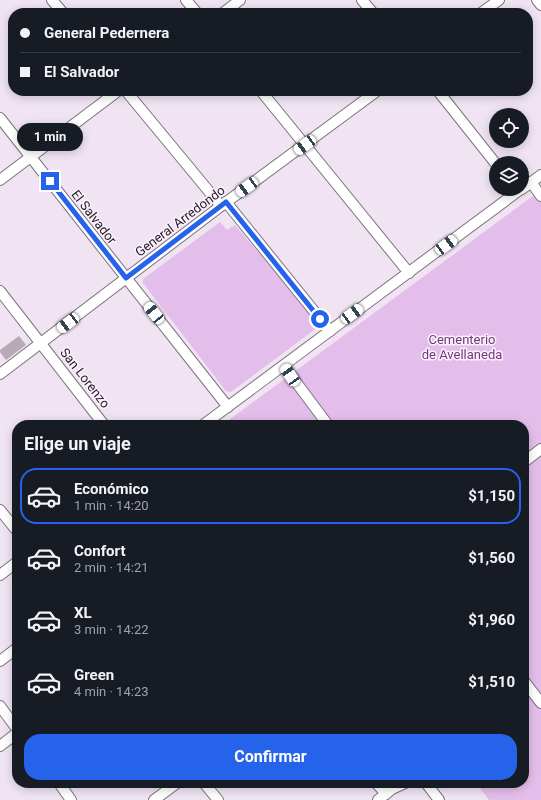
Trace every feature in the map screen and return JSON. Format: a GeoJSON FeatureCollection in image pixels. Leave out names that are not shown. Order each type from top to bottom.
{"type":"FeatureCollection","features":[{"type":"Feature","properties":{"kind":"street"},"geometry":{"type":"LineString","coordinates":[[52,0],[58,8]]}},
{"type":"Feature","properties":{"kind":"street"},"geometry":{"type":"LineString","coordinates":[[186,0],[193,8]]}},
{"type":"Feature","properties":{"kind":"street"},"geometry":{"type":"LineString","coordinates":[[230,8],[240,0]]}},
{"type":"Feature","properties":{"kind":"street"},"geometry":{"type":"LineString","coordinates":[[362,0],[369,8]]}},
{"type":"Feature","properties":{"kind":"street"},"geometry":{"type":"LineString","coordinates":[[488,8],[499,0]]}},
{"type":"Feature","properties":{"kind":"street"},"geometry":{"type":"LineString","coordinates":[[537,0],[541,5]]}},
{"type":"Feature","properties":{"kind":"street"},"geometry":{"type":"LineString","coordinates":[[0,180],[111,96]]}},
{"type":"Feature","properties":{"kind":"street"},"geometry":{"type":"LineString","coordinates":[[130,96],[330,330]]}},
{"type":"Feature","properties":{"kind":"street"},"geometry":{"type":"LineString","coordinates":[[265,96],[409,273]]}},
{"type":"Feature","properties":{"kind":"street","name":"General Arredondo"},"geometry":{"type":"LineString","coordinates":[[0,374],[224,204],[370,96]]}},
{"type":"Feature","properties":{"kind":"street"},"geometry":{"type":"LineString","coordinates":[[442,96],[490,156]]}},
{"type":"Feature","properties":{"kind":"street","name":"El Salvador"},"geometry":{"type":"LineString","coordinates":[[0,118],[228,407]]}},
{"type":"Feature","properties":{"kind":"street"},"geometry":{"type":"LineString","coordinates":[[540,194],[531,182],[541,175]]}},
{"type":"Feature","properties":{"kind":"street"},"geometry":{"type":"LineString","coordinates":[[211,420],[511,196]]}},
{"type":"Feature","properties":{"kind":"street","name":"San Lorenzo"},"geometry":{"type":"LineString","coordinates":[[0,291],[100,420]]}},
{"type":"Feature","properties":{"kind":"street"},"geometry":{"type":"LineString","coordinates":[[284,366],[324,420]]}},
{"type":"Feature","properties":{"kind":"street"},"geometry":{"type":"LineString","coordinates":[[529,458],[541,450]]}},
{"type":"Feature","properties":{"kind":"street"},"geometry":{"type":"LineString","coordinates":[[0,510],[12,525]]}},
{"type":"Feature","properties":{"kind":"street"},"geometry":{"type":"LineString","coordinates":[[0,575],[12,566]]}},
{"type":"Feature","properties":{"kind":"street"},"geometry":{"type":"LineString","coordinates":[[0,661],[12,652]]}},
{"type":"Feature","properties":{"kind":"street"},"geometry":{"type":"LineString","coordinates":[[529,687],[541,703]]}},
{"type":"Feature","properties":{"kind":"street"},"geometry":{"type":"LineString","coordinates":[[0,706],[12,722]]}},
{"type":"Feature","properties":{"kind":"street"},"geometry":{"type":"LineString","coordinates":[[0,746],[12,737]]}},
{"type":"Feature","properties":{"kind":"street"},"geometry":{"type":"LineString","coordinates":[[64,788],[71,800]]}},
{"type":"Feature","properties":{"kind":"street"},"geometry":{"type":"LineString","coordinates":[[154,800],[170,788]]}},
{"type":"Feature","properties":{"kind":"street"},"geometry":{"type":"LineString","coordinates":[[208,788],[218,800]]}},
{"type":"Feature","properties":{"kind":"street"},"geometry":{"type":"LineString","coordinates":[[382,797],[397,788]]}},
{"type":"Feature","properties":{"kind":"street"},"geometry":{"type":"LineString","coordinates":[[430,788],[439,800]]}},
{"type":"Feature","properties":{"kind":"green space","name":"Cementerio de Avellaneda"},"geometry":{"type":"Polygon","coordinates":[[[541,190],[541,800],[489,800],[480,788],[529,788],[529,420],[229,420],[541,190]]]}},
{"type":"Feature","properties":{"kind":"green space"},"geometry":{"type":"Polygon","coordinates":[[[220,222],[227,230],[235,225],[319,323],[318,327],[231,392],[226,391],[143,283],[143,279],[220,222]]]}},
{"type":"Feature","properties":{"kind":"building"},"geometry":{"type":"Polygon","coordinates":[[[19,336],[26,345],[6,360],[0,350],[19,336]]]}},
{"type":"Feature","properties":{"kind":"route"},"geometry":{"type":"LineString","coordinates":[[50,181],[126,278],[226,202],[320,319]]}}]}
